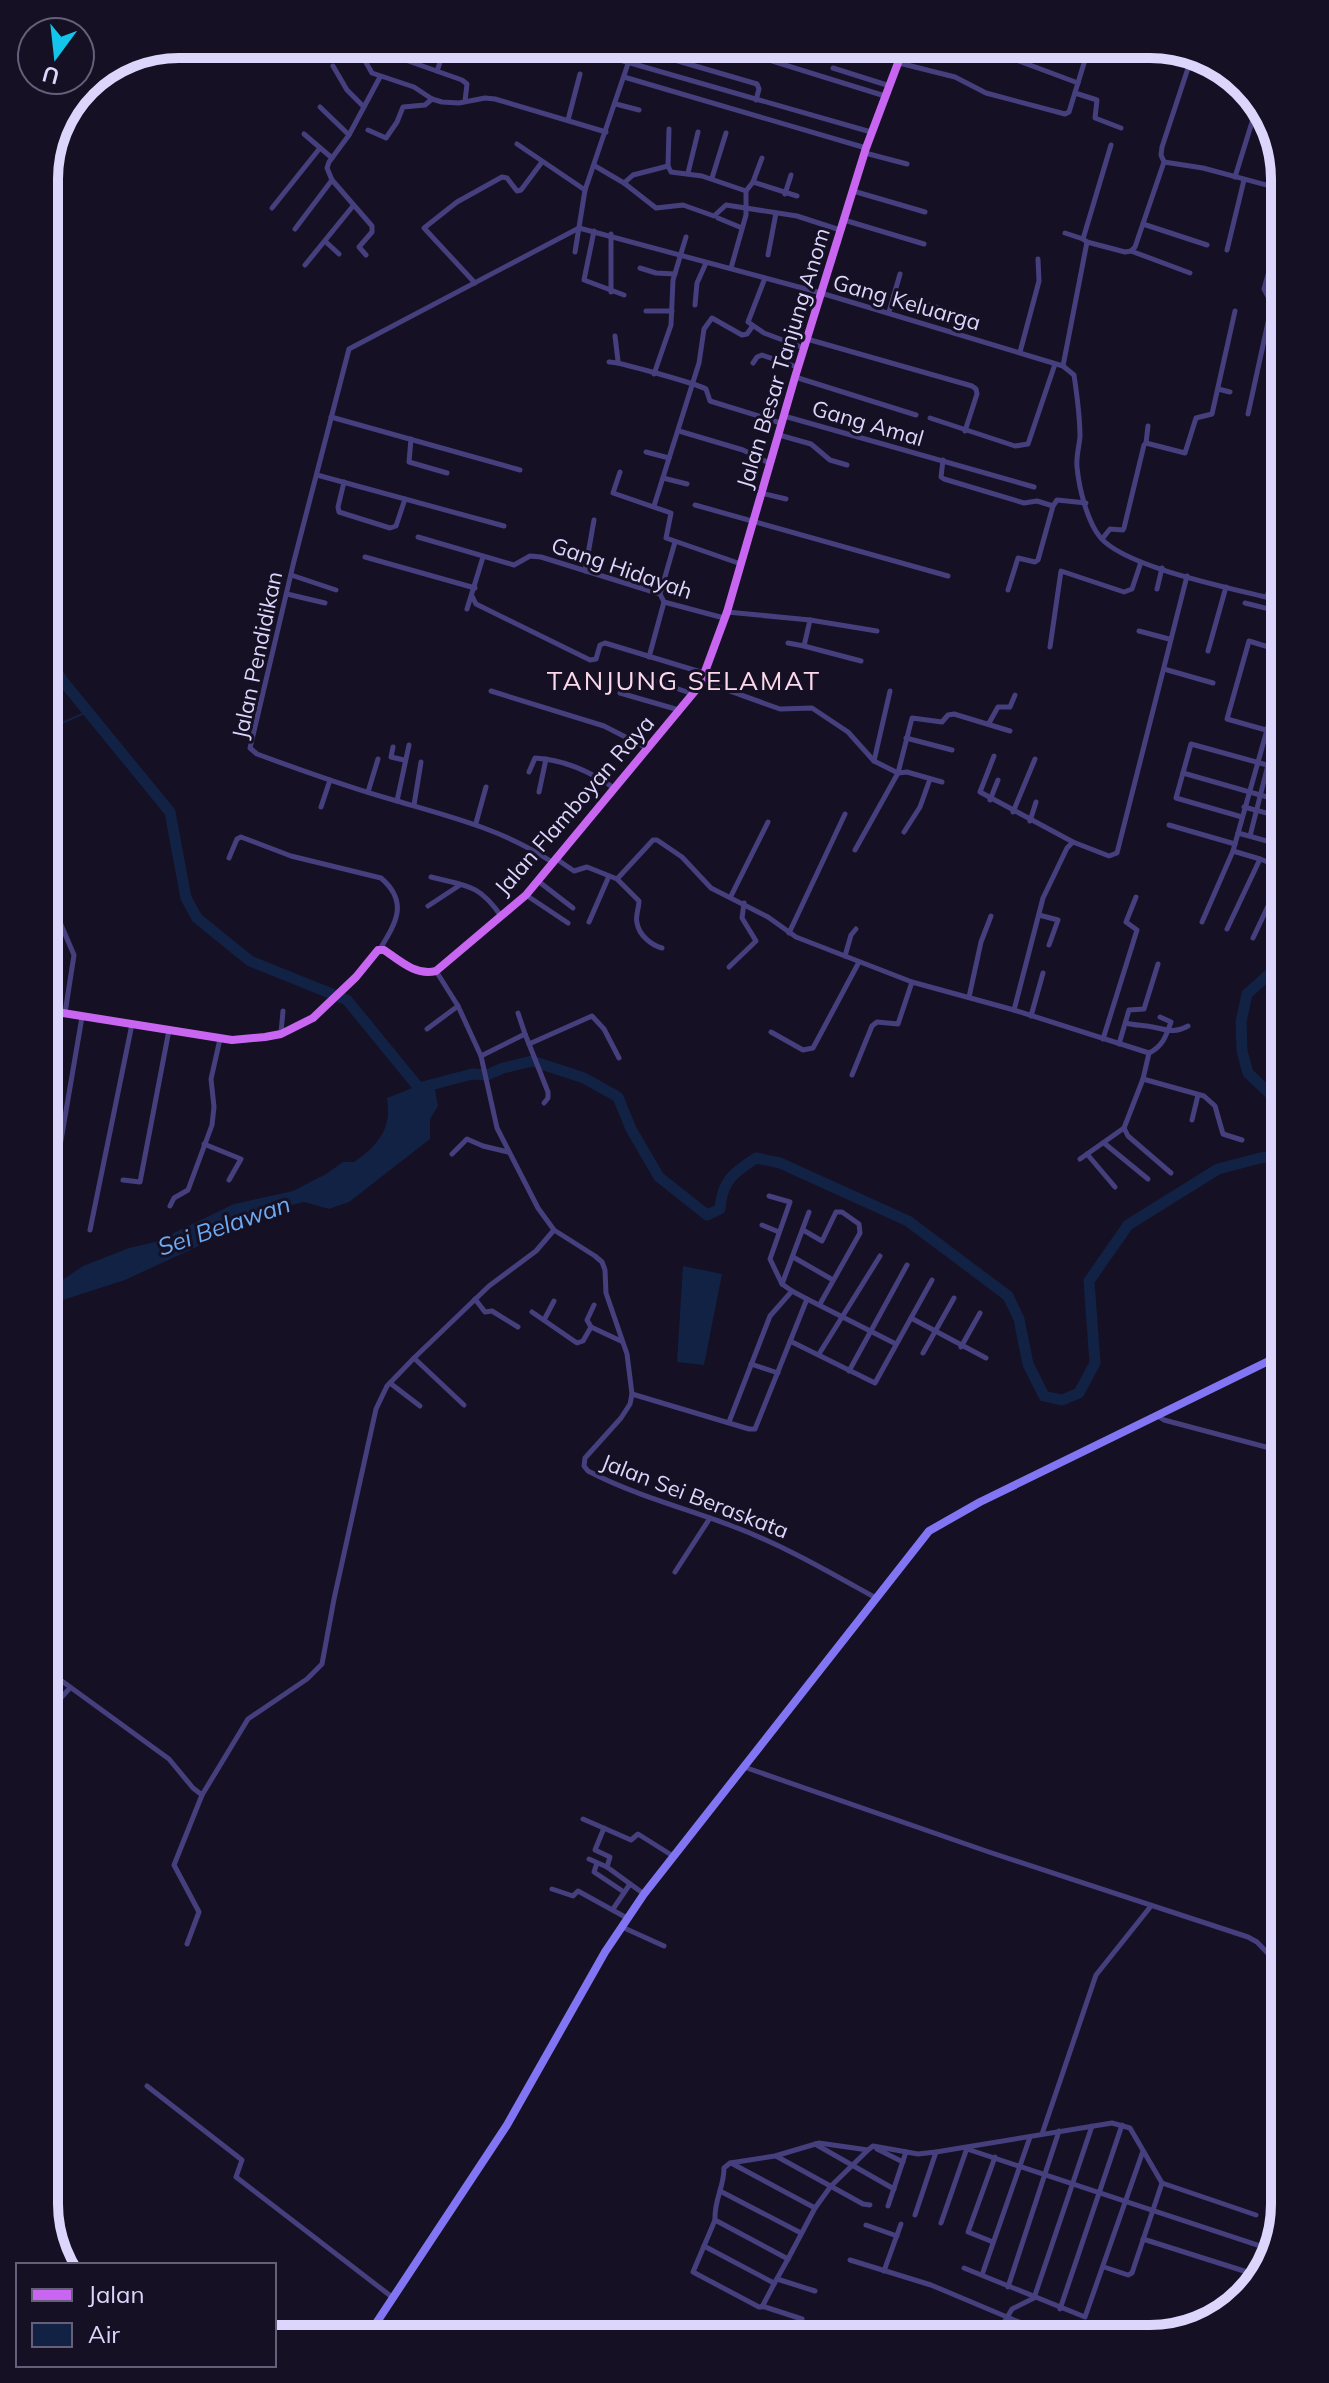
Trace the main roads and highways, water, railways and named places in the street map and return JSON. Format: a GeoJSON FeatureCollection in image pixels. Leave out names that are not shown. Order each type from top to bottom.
{"type":"FeatureCollection","features":[{"type":"Feature","properties":{"kind":"main road","name":"Jalan Besar Tanjung Anom"},"geometry":{"type":"LineString","coordinates":[[703,677],[726,615],[841,225],[901,58]]}},
{"type":"Feature","properties":{"kind":"main road","name":"Jalan Flamboyan Raya"},"geometry":{"type":"LineString","coordinates":[[58,1012],[246,1040],[281,1034],[313,1018],[380,949],[413,969],[426,973],[436,971],[526,895],[694,694],[703,677]]}},
{"type":"Feature","properties":{"kind":"main road"},"geometry":{"type":"LineString","coordinates":[[373,2325],[387,2294],[507,2125],[619,1915],[637,1889],[743,1767],[925,1535],[939,1524],[1271,1360]]}},
{"type":"Feature","properties":{"kind":"water","name":"Sei Belawan"},"geometry":{"type":"Polygon","coordinates":[[[430,1081],[438,1106],[430,1119],[430,1139],[349,1202],[329,1209],[304,1202],[283,1207],[125,1280],[58,1302],[58,1282],[83,1266],[129,1248],[155,1242],[234,1204],[293,1191],[343,1162],[354,1162],[382,1135],[387,1118],[387,1098],[430,1081]]]}},
{"type":"Feature","properties":{"kind":"water"},"geometry":{"type":"Polygon","coordinates":[[[683,1266],[722,1274],[704,1365],[677,1362],[683,1266]]]}},
{"type":"Feature","properties":{"kind":"waterway","name":"Sei Belawan"},"geometry":{"type":"LineString","coordinates":[[58,673],[170,812],[186,898],[197,918],[250,961],[347,1000],[419,1088],[418,1093]]}},
{"type":"Feature","properties":{"kind":"waterway"},"geometry":{"type":"LineString","coordinates":[[58,725],[89,711]]}},
{"type":"Feature","properties":{"kind":"waterway"},"geometry":{"type":"LineString","coordinates":[[1271,973],[1247,994],[1241,1022],[1242,1051],[1248,1073],[1271,1095]]}},
{"type":"Feature","properties":{"kind":"waterway"},"geometry":{"type":"LineString","coordinates":[[419,1088],[472,1074],[487,1075],[532,1061],[584,1078],[618,1097],[631,1129],[659,1177],[707,1215],[720,1209],[723,1191],[730,1179],[756,1158],[780,1163],[908,1221],[1008,1296],[1019,1319],[1028,1364],[1044,1396],[1062,1400],[1079,1393],[1095,1363],[1089,1281],[1128,1225],[1218,1169],[1271,1157]]}},
{"type":"Feature","properties":{"kind":"district","name":"TANJUNG SELAMAT"},"geometry":{"type":"Point","coordinates":[684,681]}}]}
